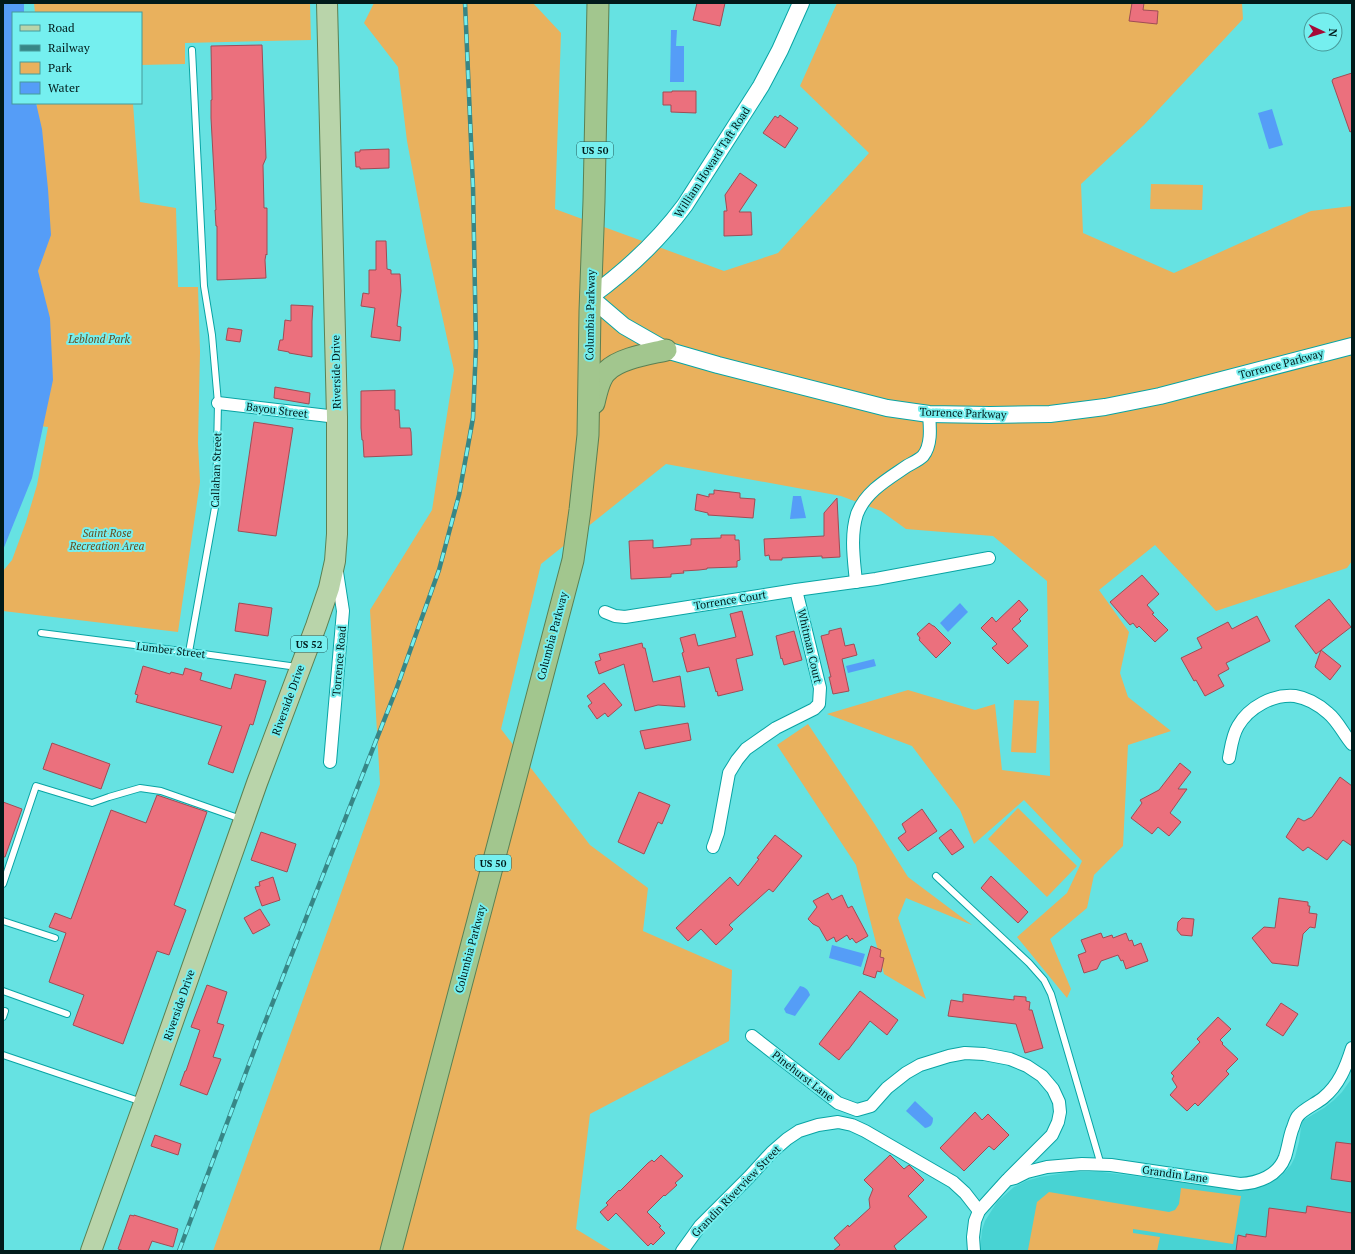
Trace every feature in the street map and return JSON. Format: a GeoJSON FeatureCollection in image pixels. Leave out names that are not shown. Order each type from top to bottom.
{"type":"FeatureCollection","features":[{"type":"Feature","properties":{"kind":"highway","name":"Columbia Parkway"},"geometry":{"type":"LineString","coordinates":[[391,1251],[573,560],[588,435],[598,3]]}},
{"type":"Feature","properties":{"kind":"highway"},"geometry":{"type":"LineString","coordinates":[[588,435],[597,390],[606,371],[620,362],[666,350]]}},
{"type":"Feature","properties":{"kind":"main road","name":"Riverside Drive"},"geometry":{"type":"LineString","coordinates":[[91,1251],[244,820],[329,588],[335,561],[337,534],[337,417],[327,3]]}},
{"type":"Feature","properties":{"kind":"street","name":"William Howard Taft Road"},"geometry":{"type":"LineString","coordinates":[[590,297],[617,277],[674,221],[760,86],[780,50],[801,3]]}},
{"type":"Feature","properties":{"kind":"street","name":"Torrence Parkway"},"geometry":{"type":"LineString","coordinates":[[590,297],[624,326],[666,350],[725,367],[887,408],[929,414],[1050,414],[1105,407],[1160,396],[1352,346]]}},
{"type":"Feature","properties":{"kind":"street","name":"Bayou Street"},"geometry":{"type":"LineString","coordinates":[[218,403],[337,417]]}},
{"type":"Feature","properties":{"kind":"street"},"geometry":{"type":"LineString","coordinates":[[856,582],[853,555],[854,530],[857,514],[872,491],[923,456],[928,444],[930,432],[929,414]]}},
{"type":"Feature","properties":{"kind":"street","name":"Torrence Court"},"geometry":{"type":"LineString","coordinates":[[604,612],[614,616],[624,617],[856,582],[989,558]]}},
{"type":"Feature","properties":{"kind":"street","name":"Torrence Road"},"geometry":{"type":"LineString","coordinates":[[330,762],[343,611],[335,561]]}},
{"type":"Feature","properties":{"kind":"street","name":"Whitman Court"},"geometry":{"type":"LineString","coordinates":[[713,846],[718,833],[729,773],[737,760],[746,749],[776,728],[814,710],[819,704],[820,688],[796,590]]}},
{"type":"Feature","properties":{"kind":"street"},"geometry":{"type":"LineString","coordinates":[[1229,758],[1237,728],[1244,717],[1254,708],[1266,701],[1282,696],[1296,696],[1308,700],[1327,712],[1352,744]]}},
{"type":"Feature","properties":{"kind":"street","name":"Pinehurst Lane"},"geometry":{"type":"LineString","coordinates":[[752,1036],[838,1103],[857,1110],[871,1106],[887,1088],[906,1073],[920,1065],[948,1056],[965,1053],[984,1054],[1010,1059],[1027,1066],[1042,1076],[1053,1089],[1059,1102],[1060,1112],[1058,1122],[1052,1135],[1031,1154],[1007,1180]]}},
{"type":"Feature","properties":{"kind":"street","name":"Grandin Lane"},"geometry":{"type":"LineString","coordinates":[[974,1251],[973,1238],[975,1221],[979,1211],[1007,1180],[1027,1172],[1048,1167],[1082,1164],[1111,1165],[1240,1184],[1252,1183],[1264,1179],[1274,1172],[1285,1157],[1288,1139],[1298,1115],[1324,1097],[1336,1084],[1346,1068],[1352,1048]]}},
{"type":"Feature","properties":{"kind":"street","name":"Grandin Riverview Street"},"geometry":{"type":"LineString","coordinates":[[682,1251],[700,1226],[786,1139],[799,1132],[818,1125],[838,1122],[852,1125],[865,1131],[953,1182],[979,1211]]}},
{"type":"Feature","properties":{"kind":"lane","name":"Callahan Street"},"geometry":{"type":"LineString","coordinates":[[189,652],[216,502],[218,403],[212,335],[204,286],[192,50]]}},
{"type":"Feature","properties":{"kind":"lane","name":"Lumber Street"},"geometry":{"type":"LineString","coordinates":[[40,633],[301,667]]}},
{"type":"Feature","properties":{"kind":"lane"},"geometry":{"type":"LineString","coordinates":[[3,884],[36,786],[92,803],[140,788],[161,791],[244,820]]}},
{"type":"Feature","properties":{"kind":"lane"},"geometry":{"type":"LineString","coordinates":[[936,876],[1029,963],[1044,980],[1051,994],[1101,1165]]}},
{"type":"Feature","properties":{"kind":"lane"},"geometry":{"type":"LineString","coordinates":[[3,921],[55,938]]}},
{"type":"Feature","properties":{"kind":"lane"},"geometry":{"type":"LineString","coordinates":[[3,991],[67,1014]]}},
{"type":"Feature","properties":{"kind":"lane"},"geometry":{"type":"LineString","coordinates":[[3,1055],[144,1103]]}},
{"type":"Feature","properties":{"kind":"shaded area"},"geometry":{"type":"Polygon","coordinates":[[[1352,1078],[1352,1251],[980,1251],[982,1230],[985,1221],[997,1202],[1014,1187],[1026,1181],[1040,1177],[1071,1172],[1102,1172],[1238,1189],[1254,1188],[1269,1184],[1281,1176],[1291,1165],[1299,1142],[1302,1121],[1324,1108],[1334,1100],[1352,1078]]]}},
{"type":"Feature","properties":{"kind":"green space"},"geometry":{"type":"Polygon","coordinates":[[[34,3],[310,3],[311,40],[185,43],[185,64],[142,65],[142,12],[35,12],[34,3]]]}},
{"type":"Feature","properties":{"kind":"green space"},"geometry":{"type":"Polygon","coordinates":[[[374,3],[533,3],[561,33],[555,209],[724,271],[778,253],[869,153],[800,86],[837,3],[1242,3],[1243,19],[1144,125],[1081,184],[1083,233],[1174,273],[1311,211],[1352,206],[1352,561],[1347,568],[1216,611],[1155,545],[1099,590],[1129,632],[1120,673],[1128,697],[1171,731],[1128,745],[1123,846],[1094,875],[1087,908],[1050,939],[1071,989],[1067,998],[1017,937],[1067,893],[1082,861],[1024,800],[974,844],[960,810],[912,746],[827,714],[908,690],[975,710],[995,704],[1002,770],[1050,776],[1047,581],[993,536],[906,529],[881,511],[841,496],[666,464],[541,564],[501,729],[590,845],[648,888],[643,931],[732,970],[729,1041],[590,1114],[576,1229],[612,1251],[213,1251],[380,784],[370,610],[432,510],[454,370],[426,242],[407,141],[398,67],[364,23],[374,3]]]}},
{"type":"Feature","properties":{"kind":"green space","name":"Leblond Park"},"geometry":{"type":"Polygon","coordinates":[[[37,104],[133,104],[140,202],[176,208],[178,287],[198,287],[200,352],[198,443],[200,482],[178,632],[3,611],[3,571],[12,560],[26,522],[37,485],[48,427],[3,422],[37,104]]]}},
{"type":"Feature","properties":{"kind":"green space"},"geometry":{"type":"Polygon","coordinates":[[[1151,184],[1203,185],[1202,210],[1150,209],[1151,184]]]}},
{"type":"Feature","properties":{"kind":"green space"},"geometry":{"type":"Polygon","coordinates":[[[1014,700],[1039,701],[1036,753],[1011,752],[1014,700]]]}},
{"type":"Feature","properties":{"kind":"green space"},"geometry":{"type":"Polygon","coordinates":[[[808,724],[908,877],[972,925],[906,898],[898,918],[926,999],[884,974],[856,865],[777,745],[808,724]]]}},
{"type":"Feature","properties":{"kind":"green space"},"geometry":{"type":"Polygon","coordinates":[[[1018,808],[1077,866],[1047,897],[988,839],[1018,808]]]}},
{"type":"Feature","properties":{"kind":"green space"},"geometry":{"type":"Polygon","coordinates":[[[1181,1188],[1241,1196],[1233,1244],[1133,1229],[1133,1233],[1160,1237],[1157,1251],[1028,1250],[1037,1202],[1049,1192],[1169,1212],[1175,1210],[1179,1204],[1181,1188]]]}},
{"type":"Feature","properties":{"kind":"water"},"geometry":{"type":"Polygon","coordinates":[[[3,3],[24,3],[24,12],[12,12],[12,104],[36,104],[42,129],[51,235],[38,271],[50,318],[53,380],[32,478],[3,550],[3,3]]]}},
{"type":"Feature","properties":{"kind":"water"},"geometry":{"type":"Polygon","coordinates":[[[671,30],[677,30],[676,46],[684,46],[684,82],[670,82],[671,30]]]}},
{"type":"Feature","properties":{"kind":"water"},"geometry":{"type":"Polygon","coordinates":[[[1272,109],[1283,145],[1269,149],[1258,113],[1272,109]]]}},
{"type":"Feature","properties":{"kind":"water"},"geometry":{"type":"Polygon","coordinates":[[[793,496],[801,496],[806,518],[790,519],[793,496]]]}},
{"type":"Feature","properties":{"kind":"water"},"geometry":{"type":"Polygon","coordinates":[[[960,603],[968,612],[948,632],[940,623],[960,603]]]}},
{"type":"Feature","properties":{"kind":"water"},"geometry":{"type":"Polygon","coordinates":[[[874,659],[876,666],[848,673],[846,666],[874,659]]]}},
{"type":"Feature","properties":{"kind":"water"},"geometry":{"type":"Polygon","coordinates":[[[832,945],[865,954],[861,967],[829,958],[832,945]]]}},
{"type":"Feature","properties":{"kind":"water"},"geometry":{"type":"Polygon","coordinates":[[[800,986],[806,989],[810,995],[795,1016],[786,1013],[784,1009],[800,986]]]}},
{"type":"Feature","properties":{"kind":"water"},"geometry":{"type":"Polygon","coordinates":[[[915,1101],[933,1118],[932,1124],[929,1127],[925,1128],[906,1111],[915,1101]]]}},
{"type":"Feature","properties":{"kind":"building"},"geometry":{"type":"Polygon","coordinates":[[[697,3],[725,3],[720,26],[693,20],[697,3]]]}},
{"type":"Feature","properties":{"kind":"building"},"geometry":{"type":"Polygon","coordinates":[[[1132,3],[1144,3],[1143,10],[1158,11],[1157,24],[1129,21],[1132,3]]]}},
{"type":"Feature","properties":{"kind":"building"},"geometry":{"type":"Polygon","coordinates":[[[262,45],[266,158],[263,165],[264,208],[267,208],[267,255],[266,254],[265,260],[266,278],[217,280],[217,226],[211,118],[211,46],[262,45]]]}},
{"type":"Feature","properties":{"kind":"building"},"geometry":{"type":"Polygon","coordinates":[[[1352,73],[1352,131],[1350,132],[1332,81],[1333,79],[1352,73]]]}},
{"type":"Feature","properties":{"kind":"building"},"geometry":{"type":"Polygon","coordinates":[[[696,91],[696,113],[671,112],[671,105],[663,105],[663,92],[696,91]]]}},
{"type":"Feature","properties":{"kind":"building"},"geometry":{"type":"Polygon","coordinates":[[[780,115],[798,128],[785,148],[763,133],[775,116],[778,118],[780,115]]]}},
{"type":"Feature","properties":{"kind":"building"},"geometry":{"type":"Polygon","coordinates":[[[389,149],[389,168],[360,169],[360,167],[356,167],[355,152],[360,152],[360,150],[389,149]]]}},
{"type":"Feature","properties":{"kind":"building"},"geometry":{"type":"Polygon","coordinates":[[[740,173],[757,185],[739,212],[751,212],[752,235],[724,236],[724,211],[727,211],[725,195],[740,173]]]}},
{"type":"Feature","properties":{"kind":"building"},"geometry":{"type":"Polygon","coordinates":[[[376,241],[386,241],[387,269],[391,270],[391,274],[400,274],[401,291],[397,326],[401,327],[400,341],[371,337],[375,308],[361,306],[363,293],[369,294],[369,270],[376,270],[376,241]]]}},
{"type":"Feature","properties":{"kind":"building"},"geometry":{"type":"Polygon","coordinates":[[[291,305],[313,306],[312,357],[278,350],[280,340],[283,340],[285,320],[291,321],[291,305]]]}},
{"type":"Feature","properties":{"kind":"building"},"geometry":{"type":"Polygon","coordinates":[[[228,328],[242,330],[240,342],[226,340],[228,328]]]}},
{"type":"Feature","properties":{"kind":"building"},"geometry":{"type":"Polygon","coordinates":[[[275,387],[310,393],[309,404],[274,398],[275,387]]]}},
{"type":"Feature","properties":{"kind":"building"},"geometry":{"type":"Polygon","coordinates":[[[395,390],[395,410],[399,410],[400,428],[410,428],[412,455],[364,457],[361,428],[361,391],[395,390]]]}},
{"type":"Feature","properties":{"kind":"building"},"geometry":{"type":"Polygon","coordinates":[[[254,422],[293,428],[276,536],[238,531],[254,422]]]}},
{"type":"Feature","properties":{"kind":"building"},"geometry":{"type":"Polygon","coordinates":[[[714,490],[740,493],[740,498],[755,499],[753,518],[708,515],[708,513],[695,510],[697,494],[709,497],[709,494],[714,494],[714,490]]]}},
{"type":"Feature","properties":{"kind":"building"},"geometry":{"type":"Polygon","coordinates":[[[837,498],[840,557],[822,558],[822,556],[770,560],[769,555],[765,556],[764,539],[824,536],[824,513],[837,498]]]}},
{"type":"Feature","properties":{"kind":"building"},"geometry":{"type":"Polygon","coordinates":[[[721,535],[735,535],[735,540],[739,540],[740,560],[737,561],[737,567],[707,568],[683,571],[684,573],[671,574],[671,577],[631,579],[629,541],[653,540],[653,548],[691,545],[691,539],[721,538],[721,535]]]}},
{"type":"Feature","properties":{"kind":"building"},"geometry":{"type":"Polygon","coordinates":[[[1142,575],[1159,594],[1147,605],[1154,613],[1152,614],[1168,630],[1155,642],[1139,626],[1137,628],[1133,623],[1130,625],[1110,602],[1142,575]]]}},
{"type":"Feature","properties":{"kind":"building"},"geometry":{"type":"Polygon","coordinates":[[[1329,599],[1351,627],[1316,654],[1295,626],[1329,599]]]}},
{"type":"Feature","properties":{"kind":"building"},"geometry":{"type":"Polygon","coordinates":[[[1019,600],[1028,610],[1019,619],[1021,621],[1012,629],[1028,646],[1008,664],[992,648],[997,644],[981,628],[992,617],[996,622],[1019,600]]]}},
{"type":"Feature","properties":{"kind":"building"},"geometry":{"type":"Polygon","coordinates":[[[239,603],[272,608],[268,636],[235,631],[239,603]]]}},
{"type":"Feature","properties":{"kind":"building"},"geometry":{"type":"Polygon","coordinates":[[[742,611],[753,655],[736,659],[743,690],[718,696],[709,667],[687,672],[680,638],[695,634],[698,646],[736,637],[730,614],[742,611]]]}},
{"type":"Feature","properties":{"kind":"building"},"geometry":{"type":"Polygon","coordinates":[[[1257,616],[1270,641],[1226,663],[1229,669],[1218,675],[1224,686],[1205,696],[1196,680],[1194,681],[1181,658],[1202,648],[1197,638],[1228,622],[1232,629],[1257,616]]]}},
{"type":"Feature","properties":{"kind":"building"},"geometry":{"type":"Polygon","coordinates":[[[929,623],[951,643],[936,658],[919,640],[920,638],[917,634],[929,623]]]}},
{"type":"Feature","properties":{"kind":"building"},"geometry":{"type":"Polygon","coordinates":[[[841,628],[845,646],[854,644],[857,655],[842,659],[849,691],[833,694],[829,677],[831,677],[821,636],[829,634],[829,631],[841,628]]]}},
{"type":"Feature","properties":{"kind":"building"},"geometry":{"type":"Polygon","coordinates":[[[794,631],[802,660],[784,665],[782,658],[781,659],[776,636],[794,631]]]}},
{"type":"Feature","properties":{"kind":"building"},"geometry":{"type":"Polygon","coordinates":[[[642,643],[643,648],[645,648],[653,682],[680,676],[685,707],[658,705],[635,711],[624,664],[599,674],[595,662],[601,660],[599,654],[642,643]]]}},
{"type":"Feature","properties":{"kind":"building"},"geometry":{"type":"Polygon","coordinates":[[[1321,650],[1341,666],[1330,680],[1315,667],[1321,650]]]}},
{"type":"Feature","properties":{"kind":"building"},"geometry":{"type":"Polygon","coordinates":[[[143,666],[170,674],[171,672],[183,675],[185,668],[202,673],[200,680],[231,689],[235,674],[266,681],[253,725],[250,724],[233,773],[208,764],[222,726],[136,702],[138,695],[135,694],[143,666]]]}},
{"type":"Feature","properties":{"kind":"building"},"geometry":{"type":"Polygon","coordinates":[[[604,683],[622,705],[608,717],[605,713],[597,719],[588,706],[592,703],[587,696],[604,683]]]}},
{"type":"Feature","properties":{"kind":"building"},"geometry":{"type":"Polygon","coordinates":[[[688,723],[691,740],[645,749],[640,731],[688,723]]]}},
{"type":"Feature","properties":{"kind":"building"},"geometry":{"type":"Polygon","coordinates":[[[52,743],[110,764],[101,789],[43,769],[52,743]]]}},
{"type":"Feature","properties":{"kind":"building"},"geometry":{"type":"Polygon","coordinates":[[[1180,763],[1191,772],[1178,789],[1187,789],[1170,813],[1181,822],[1169,836],[1158,827],[1152,834],[1131,818],[1142,803],[1140,800],[1159,790],[1180,763]]]}},
{"type":"Feature","properties":{"kind":"building"},"geometry":{"type":"Polygon","coordinates":[[[1340,777],[1352,786],[1352,846],[1343,840],[1327,860],[1308,847],[1303,851],[1286,837],[1298,818],[1304,821],[1312,817],[1340,777]]]}},
{"type":"Feature","properties":{"kind":"building"},"geometry":{"type":"Polygon","coordinates":[[[639,792],[670,805],[662,824],[658,822],[644,854],[618,842],[639,792]]]}},
{"type":"Feature","properties":{"kind":"building"},"geometry":{"type":"Polygon","coordinates":[[[157,795],[207,812],[174,905],[186,910],[169,955],[157,951],[123,1044],[73,1025],[84,995],[49,982],[66,933],[49,927],[55,913],[71,919],[111,810],[146,823],[157,795]]]}},
{"type":"Feature","properties":{"kind":"building"},"geometry":{"type":"Polygon","coordinates":[[[3,802],[22,809],[5,857],[3,857],[3,802]]]}},
{"type":"Feature","properties":{"kind":"building"},"geometry":{"type":"Polygon","coordinates":[[[922,809],[937,831],[908,851],[898,838],[906,832],[902,824],[922,809]]]}},
{"type":"Feature","properties":{"kind":"building"},"geometry":{"type":"Polygon","coordinates":[[[951,829],[964,847],[952,855],[939,838],[951,829]]]}},
{"type":"Feature","properties":{"kind":"building"},"geometry":{"type":"Polygon","coordinates":[[[261,832],[296,844],[287,872],[251,860],[261,832]]]}},
{"type":"Feature","properties":{"kind":"building"},"geometry":{"type":"Polygon","coordinates":[[[775,835],[802,856],[773,892],[769,889],[729,925],[733,929],[716,945],[701,929],[688,941],[676,928],[730,877],[738,886],[775,835]]]}},
{"type":"Feature","properties":{"kind":"building"},"geometry":{"type":"Polygon","coordinates":[[[991,876],[1028,912],[1018,923],[981,888],[991,876]]]}},
{"type":"Feature","properties":{"kind":"building"},"geometry":{"type":"Polygon","coordinates":[[[273,877],[280,900],[262,906],[255,887],[260,886],[259,882],[273,877]]]}},
{"type":"Feature","properties":{"kind":"building"},"geometry":{"type":"Polygon","coordinates":[[[828,893],[832,900],[842,895],[848,908],[852,906],[868,936],[856,943],[852,938],[850,940],[847,935],[836,942],[834,937],[827,941],[819,927],[808,919],[817,907],[813,901],[828,893]]]}},
{"type":"Feature","properties":{"kind":"building"},"geometry":{"type":"Polygon","coordinates":[[[1279,898],[1308,902],[1308,906],[1310,906],[1309,913],[1317,914],[1315,928],[1310,927],[1303,934],[1298,966],[1272,963],[1252,938],[1264,927],[1275,928],[1279,898]]]}},
{"type":"Feature","properties":{"kind":"building"},"geometry":{"type":"Polygon","coordinates":[[[260,909],[270,925],[253,934],[244,918],[260,909]]]}},
{"type":"Feature","properties":{"kind":"building"},"geometry":{"type":"Polygon","coordinates":[[[1182,918],[1194,919],[1192,936],[1181,935],[1177,930],[1178,922],[1182,918]]]}},
{"type":"Feature","properties":{"kind":"building"},"geometry":{"type":"Polygon","coordinates":[[[1101,933],[1103,938],[1112,935],[1113,938],[1126,933],[1129,941],[1132,940],[1134,946],[1141,943],[1148,961],[1126,969],[1123,960],[1121,961],[1118,955],[1101,961],[1097,969],[1084,973],[1078,955],[1086,952],[1081,940],[1101,933]]]}},
{"type":"Feature","properties":{"kind":"building"},"geometry":{"type":"Polygon","coordinates":[[[871,946],[881,950],[880,957],[884,958],[881,972],[877,971],[875,978],[863,974],[871,946]]]}},
{"type":"Feature","properties":{"kind":"building"},"geometry":{"type":"Polygon","coordinates":[[[207,985],[227,992],[217,1023],[224,1025],[213,1057],[221,1059],[207,1095],[180,1085],[200,1030],[191,1027],[207,985]]]}},
{"type":"Feature","properties":{"kind":"building"},"geometry":{"type":"Polygon","coordinates":[[[860,991],[898,1020],[887,1035],[870,1021],[839,1060],[819,1044],[860,991]]]}},
{"type":"Feature","properties":{"kind":"building"},"geometry":{"type":"Polygon","coordinates":[[[963,994],[1014,1000],[1014,996],[1026,997],[1026,1001],[1030,1002],[1029,1010],[1032,1010],[1043,1048],[1025,1053],[1016,1024],[948,1016],[951,1000],[963,1002],[963,994]]]}},
{"type":"Feature","properties":{"kind":"building"},"geometry":{"type":"Polygon","coordinates":[[[1281,1003],[1298,1014],[1283,1036],[1266,1025],[1281,1003]]]}},
{"type":"Feature","properties":{"kind":"building"},"geometry":{"type":"Polygon","coordinates":[[[1218,1017],[1231,1029],[1220,1040],[1223,1043],[1222,1044],[1238,1059],[1226,1071],[1229,1074],[1198,1106],[1195,1103],[1187,1111],[1170,1095],[1177,1087],[1172,1079],[1174,1076],[1171,1073],[1200,1042],[1197,1039],[1218,1017]]]}},
{"type":"Feature","properties":{"kind":"building"},"geometry":{"type":"Polygon","coordinates":[[[975,1112],[982,1120],[988,1114],[1009,1135],[994,1150],[989,1146],[964,1171],[940,1148],[975,1112]]]}},
{"type":"Feature","properties":{"kind":"building"},"geometry":{"type":"Polygon","coordinates":[[[155,1135],[181,1144],[178,1155],[151,1146],[155,1135]]]}},
{"type":"Feature","properties":{"kind":"building"},"geometry":{"type":"Polygon","coordinates":[[[1336,1142],[1352,1144],[1352,1182],[1331,1179],[1336,1142]]]}},
{"type":"Feature","properties":{"kind":"building"},"geometry":{"type":"Polygon","coordinates":[[[661,1155],[683,1176],[675,1183],[677,1185],[665,1196],[664,1195],[647,1212],[661,1226],[659,1227],[665,1233],[653,1245],[651,1243],[648,1246],[616,1213],[608,1221],[600,1212],[608,1205],[606,1203],[619,1190],[620,1191],[648,1163],[652,1160],[654,1162],[661,1155]]]}},
{"type":"Feature","properties":{"kind":"building"},"geometry":{"type":"Polygon","coordinates":[[[890,1155],[904,1169],[909,1165],[924,1180],[908,1196],[927,1217],[894,1246],[897,1251],[833,1251],[840,1245],[834,1238],[870,1208],[869,1199],[873,1189],[864,1180],[890,1155]]]}},
{"type":"Feature","properties":{"kind":"building"},"geometry":{"type":"Polygon","coordinates":[[[1307,1206],[1352,1213],[1352,1251],[1236,1251],[1238,1235],[1246,1237],[1246,1234],[1266,1237],[1269,1208],[1306,1213],[1307,1206]]]}},
{"type":"Feature","properties":{"kind":"building"},"geometry":{"type":"Polygon","coordinates":[[[130,1215],[178,1229],[173,1247],[152,1241],[148,1251],[124,1251],[118,1249],[130,1215]]]}},
{"type":"Feature","properties":{"kind":"railway"},"geometry":{"type":"LineString","coordinates":[[179,1251],[260,1035],[396,690],[439,570],[459,495],[473,418],[476,346],[473,187],[465,3]]}},
{"type":"Feature","properties":{"kind":"park label","name":"Saint Rose Recreation Area"},"geometry":{"type":"Point","coordinates":[107,539]}}]}
